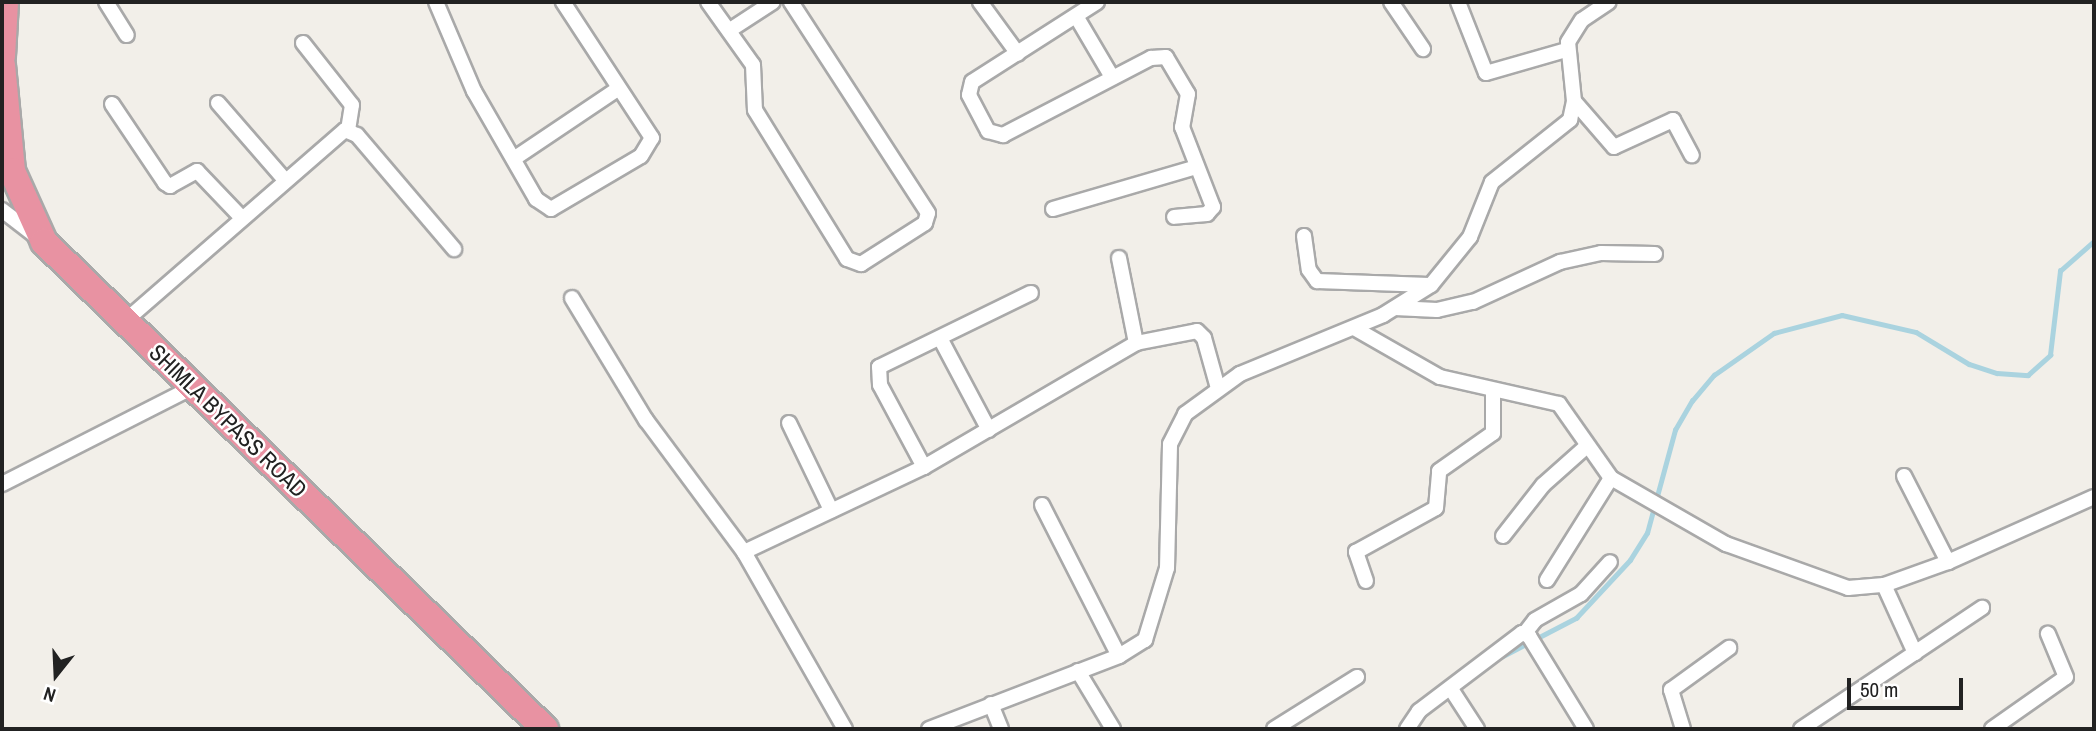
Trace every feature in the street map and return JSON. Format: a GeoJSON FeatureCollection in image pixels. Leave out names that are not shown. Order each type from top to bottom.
{"type":"FeatureCollection","features":[{"type":"Feature","properties":{"kind":"highway"},"geometry":{"type":"LineString","coordinates":[[2,56],[5,2]]}},
{"type":"Feature","properties":{"kind":"highway","name":"SHIMLA BYPASS ROAD"},"geometry":{"type":"LineString","coordinates":[[2,65],[5,139],[16,187],[44,242],[545,729]]}},
{"type":"Feature","properties":{"kind":"street"},"geometry":{"type":"LineString","coordinates":[[106,2],[127,35]]}},
{"type":"Feature","properties":{"kind":"street"},"geometry":{"type":"LineString","coordinates":[[436,2],[474,91],[515,158],[536,199],[551,209],[640,156],[652,138],[563,2]]}},
{"type":"Feature","properties":{"kind":"street"},"geometry":{"type":"LineString","coordinates":[[708,2],[753,65],[755,110],[847,259],[861,264],[925,223],[928,213],[791,2]]}},
{"type":"Feature","properties":{"kind":"street"},"geometry":{"type":"LineString","coordinates":[[730,30],[773,2]]}},
{"type":"Feature","properties":{"kind":"street"},"geometry":{"type":"LineString","coordinates":[[980,2],[1018,54]]}},
{"type":"Feature","properties":{"kind":"street"},"geometry":{"type":"LineString","coordinates":[[1097,2],[968,87],[988,131],[997,135],[1151,58],[1169,60],[1188,94],[1182,127],[1212,210],[1174,217]]}},
{"type":"Feature","properties":{"kind":"street"},"geometry":{"type":"LineString","coordinates":[[1391,2],[1423,49]]}},
{"type":"Feature","properties":{"kind":"street"},"geometry":{"type":"LineString","coordinates":[[1458,2],[1486,73],[1566,50]]}},
{"type":"Feature","properties":{"kind":"street"},"geometry":{"type":"LineString","coordinates":[[929,729],[1140,646],[1156,620],[1170,540],[1170,444],[1185,414],[1218,388],[1261,364],[1354,328],[1395,308],[1431,285],[1470,237],[1492,182],[1564,128],[1574,101],[1566,50],[1574,29],[1609,2]]}},
{"type":"Feature","properties":{"kind":"street"},"geometry":{"type":"LineString","coordinates":[[1076,16],[1112,77]]}},
{"type":"Feature","properties":{"kind":"street"},"geometry":{"type":"LineString","coordinates":[[124,322],[284,179],[348,130],[352,105],[303,43]]}},
{"type":"Feature","properties":{"kind":"street"},"geometry":{"type":"LineString","coordinates":[[515,158],[619,88]]}},
{"type":"Feature","properties":{"kind":"street"},"geometry":{"type":"LineString","coordinates":[[1574,101],[1614,147],[1672,120],[1692,155]]}},
{"type":"Feature","properties":{"kind":"street"},"geometry":{"type":"LineString","coordinates":[[218,103],[284,179]]}},
{"type":"Feature","properties":{"kind":"street"},"geometry":{"type":"LineString","coordinates":[[112,104],[164,183],[170,186],[195,170],[241,218]]}},
{"type":"Feature","properties":{"kind":"street"},"geometry":{"type":"LineString","coordinates":[[348,130],[454,249]]}},
{"type":"Feature","properties":{"kind":"street"},"geometry":{"type":"LineString","coordinates":[[1053,209],[1197,167]]}},
{"type":"Feature","properties":{"kind":"street"},"geometry":{"type":"LineString","coordinates":[[2,210],[44,242]]}},
{"type":"Feature","properties":{"kind":"street"},"geometry":{"type":"LineString","coordinates":[[1304,236],[1309,270],[1317,281],[1431,285]]}},
{"type":"Feature","properties":{"kind":"street"},"geometry":{"type":"LineString","coordinates":[[1395,308],[1437,310],[1473,302],[1560,262],[1601,253],[1655,254]]}},
{"type":"Feature","properties":{"kind":"street"},"geometry":{"type":"LineString","coordinates":[[1119,258],[1136,343]]}},
{"type":"Feature","properties":{"kind":"street"},"geometry":{"type":"LineString","coordinates":[[924,467],[877,374],[882,364],[1031,293]]}},
{"type":"Feature","properties":{"kind":"street"},"geometry":{"type":"LineString","coordinates":[[572,298],[646,420],[744,552],[845,729]]}},
{"type":"Feature","properties":{"kind":"street"},"geometry":{"type":"LineString","coordinates":[[1354,328],[1425,372],[1493,391],[1559,404],[1611,478],[1726,544],[1787,569],[1847,588],[1884,585],[1948,562],[2094,497]]}},
{"type":"Feature","properties":{"kind":"street"},"geometry":{"type":"LineString","coordinates":[[744,552],[924,467],[1136,343],[1197,331],[1218,388]]}},
{"type":"Feature","properties":{"kind":"street"},"geometry":{"type":"LineString","coordinates":[[940,338],[989,430]]}},
{"type":"Feature","properties":{"kind":"street"},"geometry":{"type":"LineString","coordinates":[[2,484],[193,387]]}},
{"type":"Feature","properties":{"kind":"street"},"geometry":{"type":"LineString","coordinates":[[1366,581],[1356,552],[1436,508],[1439,471],[1493,433],[1493,391]]}},
{"type":"Feature","properties":{"kind":"street"},"geometry":{"type":"LineString","coordinates":[[789,423],[831,510]]}},
{"type":"Feature","properties":{"kind":"street"},"geometry":{"type":"LineString","coordinates":[[1503,536],[1543,485],[1587,446]]}},
{"type":"Feature","properties":{"kind":"street"},"geometry":{"type":"LineString","coordinates":[[1904,476],[1948,562]]}},
{"type":"Feature","properties":{"kind":"street"},"geometry":{"type":"LineString","coordinates":[[1547,580],[1611,478]]}},
{"type":"Feature","properties":{"kind":"street"},"geometry":{"type":"LineString","coordinates":[[1041,505],[1119,656]]}},
{"type":"Feature","properties":{"kind":"street"},"geometry":{"type":"LineString","coordinates":[[1407,729],[1419,711],[1525,633],[1535,620],[1581,594],[1610,562]]}},
{"type":"Feature","properties":{"kind":"street"},"geometry":{"type":"LineString","coordinates":[[1884,585],[1915,653]]}},
{"type":"Feature","properties":{"kind":"street"},"geometry":{"type":"LineString","coordinates":[[1801,729],[1982,608]]}},
{"type":"Feature","properties":{"kind":"street"},"geometry":{"type":"LineString","coordinates":[[1525,633],[1586,729]]}},
{"type":"Feature","properties":{"kind":"street"},"geometry":{"type":"LineString","coordinates":[[1992,729],[2066,677],[2048,634]]}},
{"type":"Feature","properties":{"kind":"street"},"geometry":{"type":"LineString","coordinates":[[1683,729],[1671,690],[1729,649]]}},
{"type":"Feature","properties":{"kind":"street"},"geometry":{"type":"LineString","coordinates":[[1078,671],[1113,729]]}},
{"type":"Feature","properties":{"kind":"street"},"geometry":{"type":"LineString","coordinates":[[1275,729],[1357,677]]}},
{"type":"Feature","properties":{"kind":"street"},"geometry":{"type":"LineString","coordinates":[[1451,689],[1477,729]]}},
{"type":"Feature","properties":{"kind":"street"},"geometry":{"type":"LineString","coordinates":[[991,705],[1001,729]]}},
{"type":"Feature","properties":{"kind":"waterway"},"geometry":{"type":"LineString","coordinates":[[1501,657],[1576,618],[1630,560],[1647,533],[1675,430],[1692,401],[1714,375],[1774,333],[1842,315],[1916,332],[1969,364],[1997,373],[2028,375],[2050,355],[2060,271],[2094,241]]}},
{"type":"Feature","properties":{"kind":"waterway"},"geometry":{"type":"LineString","coordinates":[[1412,709],[1466,668]]}}]}
